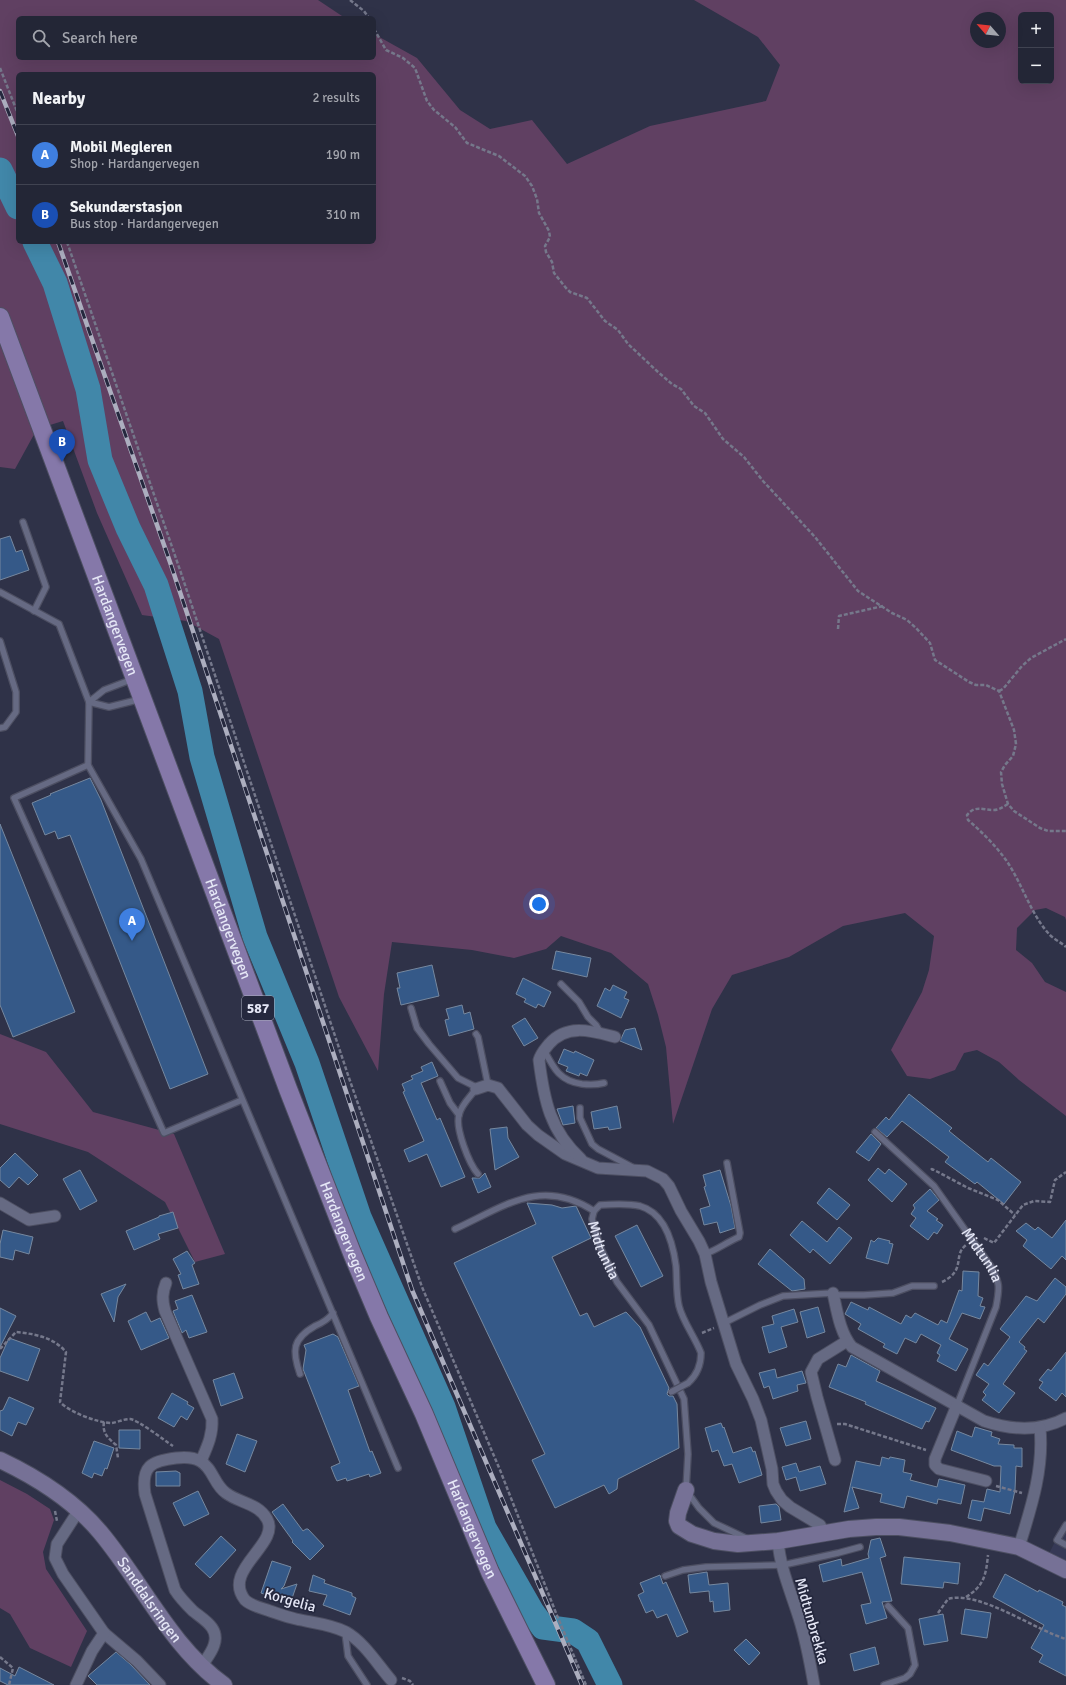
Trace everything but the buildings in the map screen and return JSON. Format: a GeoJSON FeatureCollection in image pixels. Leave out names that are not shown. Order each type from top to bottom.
{"type":"FeatureCollection","features":[{"type":"Feature","properties":{"kind":"main road","name":"Hardangervegen"},"geometry":{"type":"LineString","coordinates":[[0,317],[288,1089],[355,1260],[379,1317],[424,1414],[490,1572],[546,1685]]}},
{"type":"Feature","properties":{"kind":"street"},"geometry":{"type":"LineString","coordinates":[[587,1164],[554,1127],[548,1112],[539,1060],[540,1054],[560,1035],[569,1030],[579,1029],[615,1036]]}},
{"type":"Feature","properties":{"kind":"street"},"geometry":{"type":"LineString","coordinates":[[476,1089],[488,1085],[498,1088],[514,1109],[538,1135],[565,1154],[598,1168],[635,1169],[647,1171],[656,1174],[669,1186],[705,1254],[710,1282],[736,1364],[753,1399],[761,1420],[772,1468],[773,1484],[782,1500],[790,1507],[820,1525],[824,1533]]}},
{"type":"Feature","properties":{"kind":"street"},"geometry":{"type":"LineString","coordinates":[[0,1203],[29,1220],[55,1216]]}},
{"type":"Feature","properties":{"kind":"street"},"geometry":{"type":"LineString","coordinates":[[166,1283],[162,1300],[165,1311],[212,1420],[213,1430],[210,1442],[201,1461],[184,1457],[159,1460],[150,1465],[143,1482],[145,1494],[175,1590],[181,1600],[208,1621],[213,1628],[216,1637],[214,1645],[202,1666]]}},
{"type":"Feature","properties":{"kind":"street"},"geometry":{"type":"LineString","coordinates":[[833,1293],[838,1317],[847,1341],[852,1347],[984,1420],[994,1424],[1024,1429],[1040,1428],[1057,1423],[1066,1418]]}},
{"type":"Feature","properties":{"kind":"street"},"geometry":{"type":"LineString","coordinates":[[835,1460],[816,1397],[812,1372],[813,1366],[818,1359],[847,1341]]}},
{"type":"Feature","properties":{"kind":"street","name":"Midtunlia"},"geometry":{"type":"LineString","coordinates":[[937,1453],[957,1405]]}},
{"type":"Feature","properties":{"kind":"street"},"geometry":{"type":"LineString","coordinates":[[1019,1547],[1034,1495],[1041,1459],[1040,1428]]}},
{"type":"Feature","properties":{"kind":"street"},"geometry":{"type":"LineString","coordinates":[[937,1453],[935,1459],[935,1465],[937,1468],[986,1481]]}},
{"type":"Feature","properties":{"kind":"street","name":"Sanddalsringen"},"geometry":{"type":"LineString","coordinates":[[0,1460],[42,1482],[79,1510],[100,1532],[170,1629],[202,1666],[224,1685]]}},
{"type":"Feature","properties":{"kind":"street","name":"Korgelia"},"geometry":{"type":"LineString","coordinates":[[201,1461],[208,1467],[215,1481],[223,1491],[256,1508],[267,1519],[269,1527],[267,1536],[248,1562],[240,1582],[240,1592],[246,1601],[256,1607],[345,1632],[356,1640],[391,1680]]}},
{"type":"Feature","properties":{"kind":"street","name":"Midtunlia"},"geometry":{"type":"LineString","coordinates":[[686,1490],[678,1513],[677,1521],[682,1529],[714,1542],[734,1544],[778,1541],[862,1528],[899,1527],[950,1533],[1019,1547],[1066,1570]]}},
{"type":"Feature","properties":{"kind":"street"},"geometry":{"type":"LineString","coordinates":[[79,1510],[57,1544],[55,1558],[63,1574],[104,1633],[137,1661],[160,1685]]}},
{"type":"Feature","properties":{"kind":"street","name":"Midtunbrekka"},"geometry":{"type":"LineString","coordinates":[[778,1541],[779,1555],[783,1565],[784,1577],[808,1649],[814,1685]]}},
{"type":"Feature","properties":{"kind":"street"},"geometry":{"type":"LineString","coordinates":[[76,1685],[92,1651],[104,1633]]}},
{"type":"Feature","properties":{"kind":"lane"},"geometry":{"type":"LineString","coordinates":[[23,522],[46,587],[34,611]]}},
{"type":"Feature","properties":{"kind":"lane"},"geometry":{"type":"LineString","coordinates":[[0,592],[59,624],[89,702],[88,765],[141,860],[398,1468]]}},
{"type":"Feature","properties":{"kind":"lane"},"geometry":{"type":"LineString","coordinates":[[0,641],[16,692],[16,712],[5,727],[0,728]]}},
{"type":"Feature","properties":{"kind":"lane"},"geometry":{"type":"LineString","coordinates":[[89,702],[104,690],[134,679]]}},
{"type":"Feature","properties":{"kind":"lane"},"geometry":{"type":"LineString","coordinates":[[89,702],[109,707],[142,699]]}},
{"type":"Feature","properties":{"kind":"lane"},"geometry":{"type":"LineString","coordinates":[[88,765],[14,798],[164,1133],[242,1100]]}},
{"type":"Feature","properties":{"kind":"lane"},"geometry":{"type":"LineString","coordinates":[[561,984],[579,1002],[588,1017],[596,1025],[599,1030],[598,1032]]}},
{"type":"Feature","properties":{"kind":"lane"},"geometry":{"type":"LineString","coordinates":[[411,1008],[417,1028],[429,1044],[458,1078],[474,1086],[476,1089],[458,1115]]}},
{"type":"Feature","properties":{"kind":"lane"},"geometry":{"type":"LineString","coordinates":[[476,1034],[478,1037],[488,1085]]}},
{"type":"Feature","properties":{"kind":"lane"},"geometry":{"type":"LineString","coordinates":[[544,1050],[557,1072],[572,1083],[594,1086],[604,1083]]}},
{"type":"Feature","properties":{"kind":"lane"},"geometry":{"type":"LineString","coordinates":[[440,1081],[450,1103],[458,1115],[461,1136],[478,1174]]}},
{"type":"Feature","properties":{"kind":"lane"},"geometry":{"type":"LineString","coordinates":[[580,1108],[580,1118],[592,1144],[606,1154],[635,1169]]}},
{"type":"Feature","properties":{"kind":"lane","name":"Midtunlia"},"geometry":{"type":"LineString","coordinates":[[875,1132],[934,1186],[990,1264],[998,1278],[1000,1286],[996,1307],[957,1405]]}},
{"type":"Feature","properties":{"kind":"lane"},"geometry":{"type":"LineString","coordinates":[[705,1254],[714,1251],[739,1237],[740,1233],[727,1163]]}},
{"type":"Feature","properties":{"kind":"lane"},"geometry":{"type":"LineString","coordinates":[[455,1229],[533,1195],[562,1196],[584,1204],[594,1210]]}},
{"type":"Feature","properties":{"kind":"lane","name":"Midtunlia"},"geometry":{"type":"LineString","coordinates":[[671,1392],[688,1383],[694,1378],[701,1360],[701,1353],[679,1306],[673,1250],[670,1239],[662,1222],[649,1210],[640,1206],[625,1204],[600,1205],[594,1210],[592,1219],[593,1226],[607,1261],[617,1282],[649,1325],[684,1399],[688,1454],[686,1490],[699,1508],[714,1523],[757,1542]]}},
{"type":"Feature","properties":{"kind":"lane"},"geometry":{"type":"LineString","coordinates":[[724,1323],[760,1305],[783,1296],[833,1293],[839,1295],[864,1296],[893,1293],[912,1286],[934,1286]]}},
{"type":"Feature","properties":{"kind":"lane"},"geometry":{"type":"LineString","coordinates":[[300,1374],[294,1357],[294,1349],[298,1338],[307,1331],[328,1320],[333,1314]]}},
{"type":"Feature","properties":{"kind":"lane"},"geometry":{"type":"LineString","coordinates":[[1066,1525],[1057,1540],[1066,1545]]}},
{"type":"Feature","properties":{"kind":"lane","name":"Midtunbrekka"},"geometry":{"type":"LineString","coordinates":[[665,1576],[683,1570],[706,1567],[783,1565],[860,1547]]}},
{"type":"Feature","properties":{"kind":"lane"},"geometry":{"type":"LineString","coordinates":[[884,1685],[905,1678],[910,1674],[915,1664],[908,1628],[888,1606]]}},
{"type":"Feature","properties":{"kind":"lane"},"geometry":{"type":"LineString","coordinates":[[345,1632],[348,1656],[367,1685]]}},
{"type":"Feature","properties":{"kind":"path"},"geometry":{"type":"LineString","coordinates":[[350,0],[364,11],[368,16]]}},
{"type":"Feature","properties":{"kind":"path"},"geometry":{"type":"LineString","coordinates":[[376,32],[386,50],[403,58],[415,68],[427,101],[434,110],[454,127],[467,143],[499,156],[525,176],[532,186],[537,199],[539,213],[549,231],[550,237],[546,246],[546,252],[552,262],[554,273],[566,288],[570,292],[587,298],[604,321],[618,330],[628,344],[672,384],[681,389],[694,406],[705,413],[723,439],[744,456],[763,482],[815,537],[854,587],[892,613],[907,620],[916,628],[930,643],[936,660],[969,682],[976,685],[986,685],[1003,690],[1022,666],[1031,658],[1066,639]]}},
{"type":"Feature","properties":{"kind":"path"},"geometry":{"type":"LineString","coordinates":[[0,68],[16,109]]}},
{"type":"Feature","properties":{"kind":"path"},"geometry":{"type":"LineString","coordinates":[[67,244],[182,573],[349,1078],[422,1287],[500,1470],[586,1685]]}},
{"type":"Feature","properties":{"kind":"path"},"geometry":{"type":"LineString","coordinates":[[838,629],[839,616],[883,606]]}},
{"type":"Feature","properties":{"kind":"path"},"geometry":{"type":"LineString","coordinates":[[999,690],[1014,730],[1016,744],[1013,756],[1004,765],[1001,772],[1002,784],[1008,804],[1014,811],[1048,832],[1066,831]]}},
{"type":"Feature","properties":{"kind":"path"},"geometry":{"type":"LineString","coordinates":[[1008,804],[1000,809],[994,810],[977,808],[971,810],[967,815],[968,820],[985,835],[1006,860],[1041,923],[1050,935],[1058,939],[1066,946]]}},
{"type":"Feature","properties":{"kind":"path"},"geometry":{"type":"LineString","coordinates":[[923,1176],[932,1169],[980,1193],[998,1200],[1015,1215],[1023,1205],[1034,1201],[1050,1202],[1055,1180],[1066,1172]]}},
{"type":"Feature","properties":{"kind":"path"},"geometry":{"type":"LineString","coordinates":[[694,1337],[724,1323]]}},
{"type":"Feature","properties":{"kind":"path"},"geometry":{"type":"LineString","coordinates":[[0,1350],[16,1332],[41,1335],[61,1346],[66,1352],[60,1402],[65,1407],[73,1412],[104,1422],[112,1423],[131,1419],[176,1448]]}},
{"type":"Feature","properties":{"kind":"path"},"geometry":{"type":"LineString","coordinates":[[104,1422],[103,1429],[107,1438],[116,1445],[118,1458]]}},
{"type":"Feature","properties":{"kind":"path"},"geometry":{"type":"LineString","coordinates":[[826,1428],[838,1424],[845,1424],[937,1453]]}},
{"type":"Feature","properties":{"kind":"path"},"geometry":{"type":"LineString","coordinates":[[986,1481],[995,1486],[1034,1495]]}},
{"type":"Feature","properties":{"kind":"path"},"geometry":{"type":"LineString","coordinates":[[965,1598],[975,1591],[984,1577],[989,1548]]}},
{"type":"Feature","properties":{"kind":"path"},"geometry":{"type":"LineString","coordinates":[[938,1613],[948,1599],[965,1598],[999,1609],[1066,1639]]}},
{"type":"Feature","properties":{"kind":"path"},"geometry":{"type":"LineString","coordinates":[[0,1657],[13,1668],[9,1685]]}},
{"type":"Feature","properties":{"kind":"shaded area"},"geometry":{"type":"Polygon","coordinates":[[[0,0],[318,0],[342,16],[16,16],[16,60],[376,60],[376,35],[417,58],[460,110],[490,129],[532,120],[567,164],[650,126],[766,101],[780,65],[758,37],[694,0],[1066,0],[1066,920],[1065,917],[1046,908],[1035,910],[1017,928],[1016,950],[1032,963],[1045,982],[1066,992],[1066,1116],[1019,1080],[999,1062],[977,1050],[964,1053],[955,1070],[930,1079],[907,1076],[891,1050],[922,992],[929,970],[934,936],[905,913],[843,926],[789,957],[732,975],[712,1009],[673,1124],[666,1047],[648,984],[611,953],[561,936],[546,949],[514,958],[472,950],[392,942],[384,994],[378,1071],[339,997],[219,639],[186,621],[142,615],[97,513],[63,421],[37,429],[15,469],[0,467],[0,0]]]}},
{"type":"Feature","properties":{"kind":"shaded area"},"geometry":{"type":"Polygon","coordinates":[[[0,1034],[46,1052],[93,1112],[174,1134],[225,1254],[195,1262],[165,1202],[88,1152],[0,1124],[0,1034]]]}},
{"type":"Feature","properties":{"kind":"shaded area"},"geometry":{"type":"Polygon","coordinates":[[[0,1480],[27,1494],[50,1509],[54,1520],[43,1552],[46,1569],[87,1631],[71,1667],[30,1648],[10,1614],[0,1608],[0,1480]]]}},
{"type":"Feature","properties":{"kind":"shaded area"},"geometry":{"type":"Polygon","coordinates":[[[1066,1519],[1066,1572],[1046,1560],[1066,1519]]]}},
{"type":"Feature","properties":{"kind":"shaded area"},"geometry":{"type":"Polygon","coordinates":[[[565,1624],[588,1631],[599,1648],[616,1685],[599,1685],[589,1654],[581,1642],[570,1636],[565,1624]]]}},
{"type":"Feature","properties":{"kind":"waterway"},"geometry":{"type":"LineString","coordinates":[[0,170],[16,203]]}},
{"type":"Feature","properties":{"kind":"waterway"},"geometry":{"type":"LineString","coordinates":[[36,244],[55,283],[88,389],[100,460],[128,528],[156,585],[190,691],[202,757],[255,937],[307,1063],[359,1217],[443,1407],[484,1528],[532,1612],[543,1627],[573,1631],[588,1641],[610,1685]]}},
{"type":"Feature","properties":{"kind":"railway"},"geometry":{"type":"LineString","coordinates":[[0,91],[16,131]]}},
{"type":"Feature","properties":{"kind":"railway"},"geometry":{"type":"LineString","coordinates":[[59,244],[171,565],[412,1290],[582,1685]]}},
{"type":"Feature","properties":{"kind":"place","name":"Sekundærstasjon"},"geometry":{"type":"Point","coordinates":[62,462]}},
{"type":"Feature","properties":{"kind":"place","name":"Mobil Megleren"},"geometry":{"type":"Point","coordinates":[132,941]}}]}
